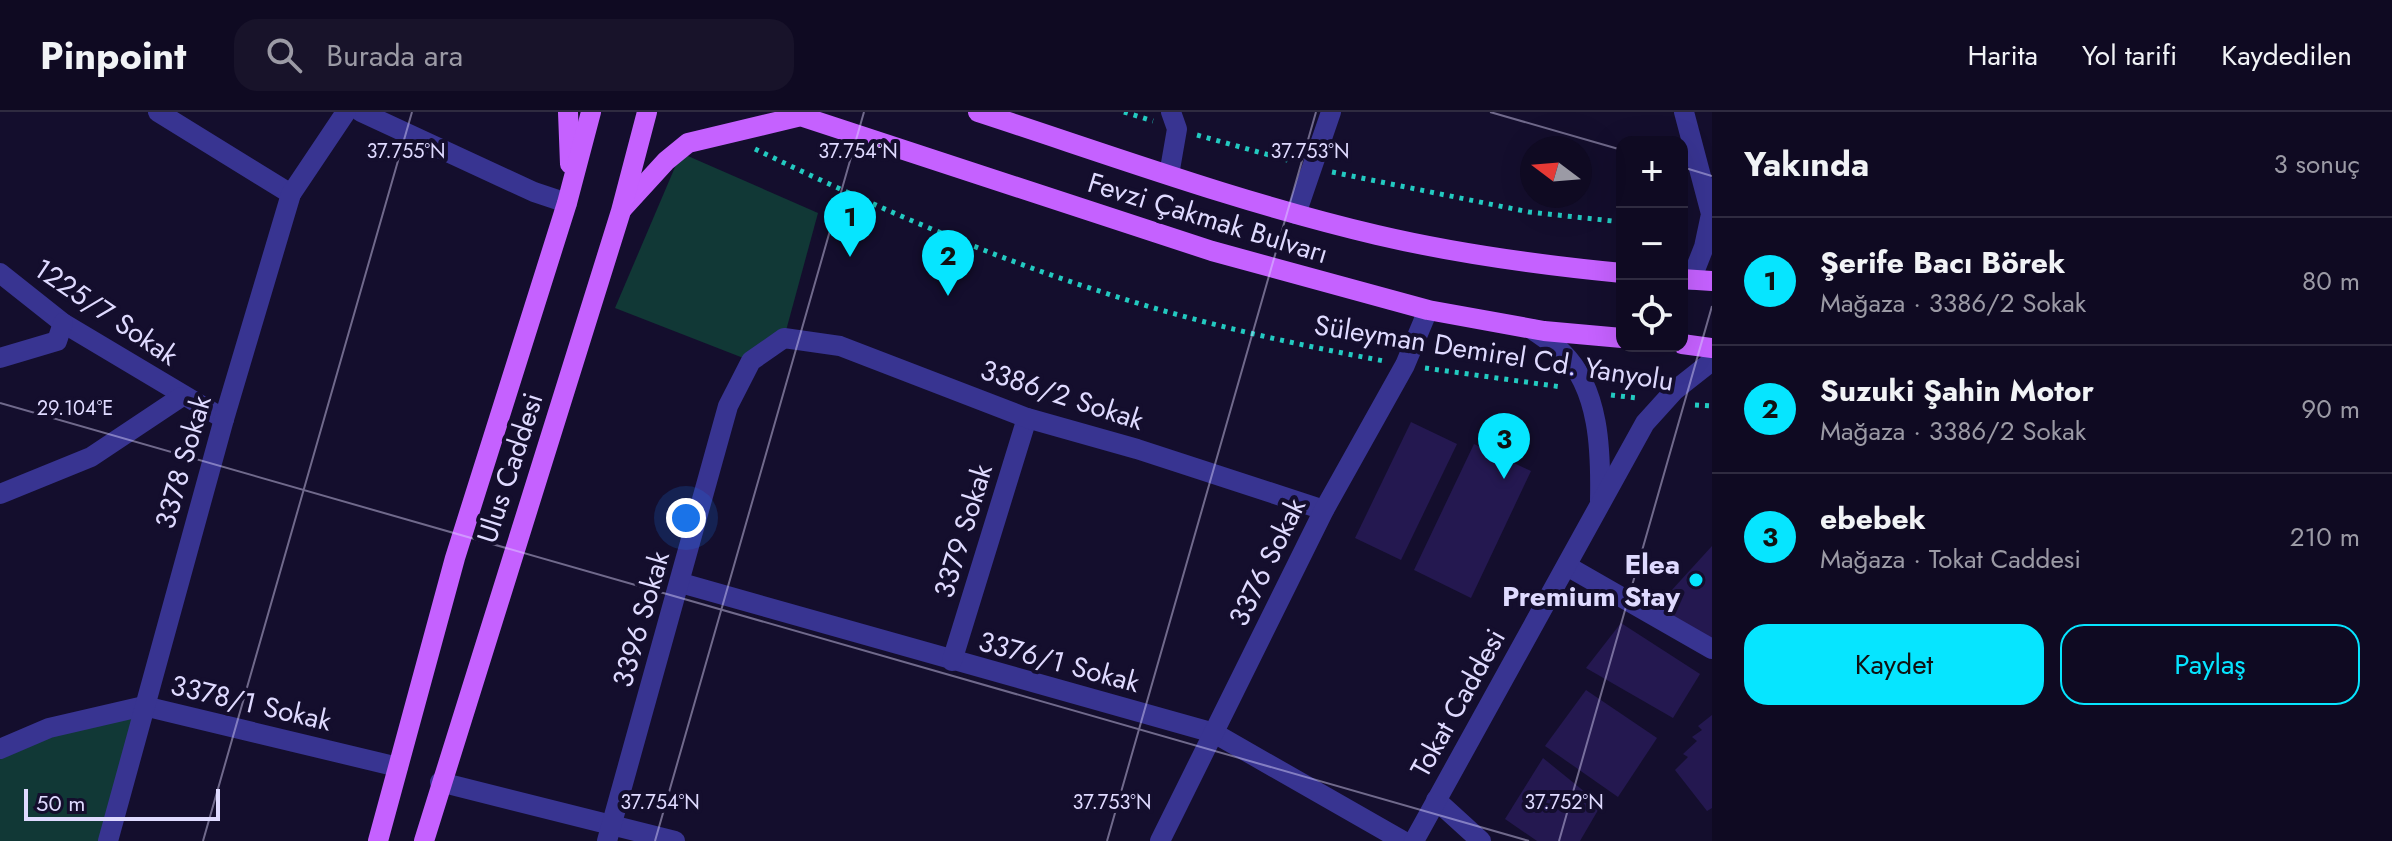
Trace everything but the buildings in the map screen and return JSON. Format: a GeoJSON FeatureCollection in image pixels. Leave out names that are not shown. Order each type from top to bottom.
{"type":"FeatureCollection","features":[{"type":"Feature","properties":{"kind":"main road"},"geometry":{"type":"LineString","coordinates":[[568,112],[569,194]]}},
{"type":"Feature","properties":{"kind":"main road","name":"Ulus Caddesi"},"geometry":{"type":"LineString","coordinates":[[378,841],[455,558],[569,194],[591,112]]}},
{"type":"Feature","properties":{"kind":"main road","name":"Ulus Caddesi"},"geometry":{"type":"LineString","coordinates":[[424,841],[621,211],[647,112]]}},
{"type":"Feature","properties":{"kind":"main road","name":"Fevzi Çakmak Bulvarı"},"geometry":{"type":"LineString","coordinates":[[978,112],[1169,175],[1296,214],[1378,235],[1519,263],[1616,272]]}},
{"type":"Feature","properties":{"kind":"main road"},"geometry":{"type":"LineString","coordinates":[[621,211],[666,161],[688,143],[792,114]]}},
{"type":"Feature","properties":{"kind":"main road","name":"Fevzi Çakmak Bulvarı"},"geometry":{"type":"LineString","coordinates":[[792,114],[1212,251],[1428,310],[1532,329],[1616,337]]}},
{"type":"Feature","properties":{"kind":"main road"},"geometry":{"type":"LineString","coordinates":[[1688,280],[1712,281]]}},
{"type":"Feature","properties":{"kind":"main road"},"geometry":{"type":"LineString","coordinates":[[1688,345],[1712,348]]}},
{"type":"Feature","properties":{"kind":"street"},"geometry":{"type":"LineString","coordinates":[[158,112],[291,194]]}},
{"type":"Feature","properties":{"kind":"street","name":"3378 Sokak"},"geometry":{"type":"LineString","coordinates":[[108,841],[224,419],[291,194],[346,112]]}},
{"type":"Feature","properties":{"kind":"street"},"geometry":{"type":"LineString","coordinates":[[361,112],[534,192],[569,194]]}},
{"type":"Feature","properties":{"kind":"street"},"geometry":{"type":"LineString","coordinates":[[1296,214],[1331,112]]}},
{"type":"Feature","properties":{"kind":"street"},"geometry":{"type":"LineString","coordinates":[[1684,112],[1711,214],[1704,247],[1688,276]]}},
{"type":"Feature","properties":{"kind":"street"},"geometry":{"type":"LineString","coordinates":[[1169,175],[1174,120]]}},
{"type":"Feature","properties":{"kind":"street","name":"1225/7 Sokak"},"geometry":{"type":"LineString","coordinates":[[0,273],[63,323],[181,397],[224,419]]}},
{"type":"Feature","properties":{"kind":"street","name":"3376 Sokak"},"geometry":{"type":"LineString","coordinates":[[1160,841],[1324,510],[1405,365],[1428,310]]}},
{"type":"Feature","properties":{"kind":"street"},"geometry":{"type":"LineString","coordinates":[[0,358],[57,341],[63,323]]}},
{"type":"Feature","properties":{"kind":"street"},"geometry":{"type":"LineString","coordinates":[[1532,329],[1563,353],[1586,391],[1596,426],[1600,509]]}},
{"type":"Feature","properties":{"kind":"street","name":"3386/2 Sokak"},"geometry":{"type":"LineString","coordinates":[[784,338],[840,346],[1027,418],[1137,449],[1324,510]]}},
{"type":"Feature","properties":{"kind":"street","name":"3396 Sokak"},"geometry":{"type":"LineString","coordinates":[[609,833],[728,406],[751,361],[784,338]]}},
{"type":"Feature","properties":{"kind":"street","name":"Tokat Caddesi"},"geometry":{"type":"LineString","coordinates":[[1414,841],[1645,423],[1664,401],[1712,361]]}},
{"type":"Feature","properties":{"kind":"street"},"geometry":{"type":"LineString","coordinates":[[0,494],[91,457],[181,397]]}},
{"type":"Feature","properties":{"kind":"street","name":"3379 Sokak"},"geometry":{"type":"LineString","coordinates":[[952,661],[1027,418]]}},
{"type":"Feature","properties":{"kind":"street"},"geometry":{"type":"LineString","coordinates":[[1567,566],[1712,649]]}},
{"type":"Feature","properties":{"kind":"street","name":"3376/1 Sokak"},"geometry":{"type":"LineString","coordinates":[[681,583],[1214,733],[1403,841]]}},
{"type":"Feature","properties":{"kind":"street","name":"3378/1 Sokak"},"geometry":{"type":"LineString","coordinates":[[0,749],[49,728],[144,706],[398,767]]}},
{"type":"Feature","properties":{"kind":"street"},"geometry":{"type":"LineString","coordinates":[[440,782],[609,833],[675,841]]}},
{"type":"Feature","properties":{"kind":"street"},"geometry":{"type":"LineString","coordinates":[[1436,800],[1481,841]]}},
{"type":"Feature","properties":{"kind":"path"},"geometry":{"type":"LineString","coordinates":[[1124,112],[1174,120],[1310,167],[1529,212],[1616,221]]}},
{"type":"Feature","properties":{"kind":"path","name":"Süleyman Demirel Cd. Yanyolu"},"geometry":{"type":"LineString","coordinates":[[724,132],[756,150],[942,232],[1096,291],[1249,331],[1405,365],[1712,406]]}},
{"type":"Feature","properties":{"kind":"green space"},"geometry":{"type":"Polygon","coordinates":[[[681,153],[818,213],[784,338],[751,361],[615,308],[681,153]]]}},
{"type":"Feature","properties":{"kind":"green space"},"geometry":{"type":"Polygon","coordinates":[[[144,706],[108,841],[0,841],[0,749],[144,706]]]}},
{"type":"Feature","properties":{"kind":"place","name":"Şerife Bacı Börek"},"geometry":{"type":"Point","coordinates":[850,257]}},
{"type":"Feature","properties":{"kind":"place","name":"Suzuki Şahin Motor"},"geometry":{"type":"Point","coordinates":[948,296]}},
{"type":"Feature","properties":{"kind":"place","name":"ebebek"},"geometry":{"type":"Point","coordinates":[1504,479]}},
{"type":"Feature","properties":{"kind":"place","name":"Elea Premium Stay"},"geometry":{"type":"Point","coordinates":[1696,580]}}]}
